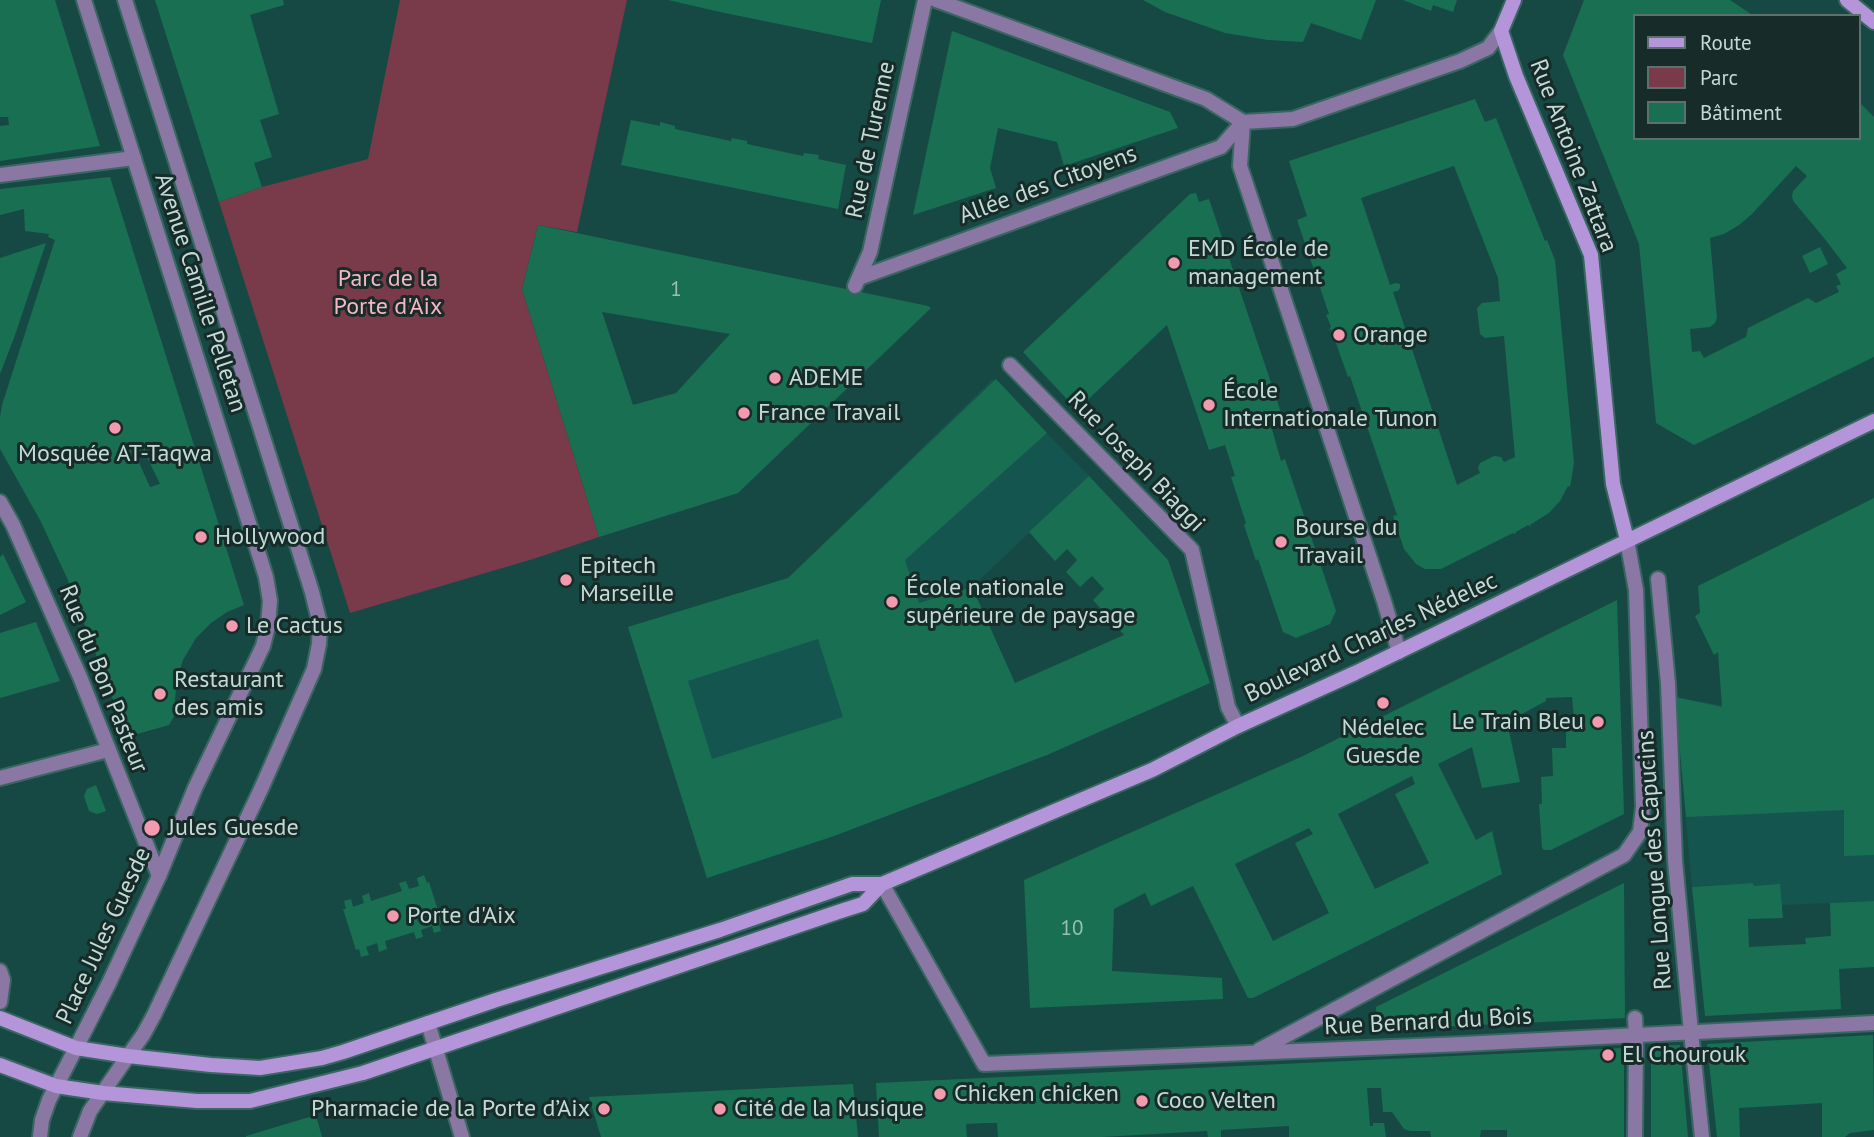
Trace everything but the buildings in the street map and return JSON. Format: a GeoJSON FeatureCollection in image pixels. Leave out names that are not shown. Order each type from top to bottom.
{"type":"FeatureCollection","features":[{"type":"Feature","properties":{"kind":"main road"},"geometry":{"type":"LineString","coordinates":[[1501,31],[1514,0]]}},
{"type":"Feature","properties":{"kind":"main road"},"geometry":{"type":"LineString","coordinates":[[1847,0],[1874,22]]}},
{"type":"Feature","properties":{"kind":"main road","name":"Rue Antoine Zattara"},"geometry":{"type":"LineString","coordinates":[[1501,31],[1516,76],[1591,256],[1612,484],[1628,540]]}},
{"type":"Feature","properties":{"kind":"main road","name":"Boulevard Charles Nédelec"},"geometry":{"type":"LineString","coordinates":[[436,1049],[863,904],[883,884],[1152,770],[1238,726],[1399,652],[1874,421]]}},
{"type":"Feature","properties":{"kind":"main road","name":"Boulevard Charles Nédelec"},"geometry":{"type":"LineString","coordinates":[[720,930],[852,884],[883,884]]}},
{"type":"Feature","properties":{"kind":"main road","name":"Place Jules Guesde"},"geometry":{"type":"LineString","coordinates":[[76,1048],[128,1056],[260,1068],[332,1055],[720,930]]}},
{"type":"Feature","properties":{"kind":"main road"},"geometry":{"type":"LineString","coordinates":[[0,1017],[76,1048]]}},
{"type":"Feature","properties":{"kind":"main road"},"geometry":{"type":"LineString","coordinates":[[0,1065],[56,1086],[103,1093],[197,1101],[250,1101],[363,1073],[436,1049]]}},
{"type":"Feature","properties":{"kind":"street","name":"Avenue Camille Pelletan"},"geometry":{"type":"LineString","coordinates":[[84,0],[266,577],[270,601]]}},
{"type":"Feature","properties":{"kind":"street","name":"Avenue Camille Pelletan"},"geometry":{"type":"LineString","coordinates":[[125,0],[320,624],[314,669],[261,789],[159,1004],[143,1035],[128,1056]]}},
{"type":"Feature","properties":{"kind":"street","name":"Rue de Turenne"},"geometry":{"type":"LineString","coordinates":[[857,282],[870,252],[925,0]]}},
{"type":"Feature","properties":{"kind":"street"},"geometry":{"type":"LineString","coordinates":[[936,0],[1206,99],[1243,122],[1293,119],[1448,65],[1488,48],[1501,31]]}},
{"type":"Feature","properties":{"kind":"street"},"geometry":{"type":"LineString","coordinates":[[1243,122],[1240,166],[1399,652]]}},
{"type":"Feature","properties":{"kind":"street","name":"Allée des Citoyens"},"geometry":{"type":"LineString","coordinates":[[857,282],[1221,147],[1243,122]]}},
{"type":"Feature","properties":{"kind":"street"},"geometry":{"type":"LineString","coordinates":[[0,175],[134,158]]}},
{"type":"Feature","properties":{"kind":"street","name":"Rue Joseph Biaggi"},"geometry":{"type":"LineString","coordinates":[[1010,365],[1192,550],[1228,706],[1238,726]]}},
{"type":"Feature","properties":{"kind":"street","name":"Rue du Bon Pasteur"},"geometry":{"type":"LineString","coordinates":[[0,502],[13,525],[80,677],[159,876]]}},
{"type":"Feature","properties":{"kind":"street","name":"Rue Longue des Capucins"},"geometry":{"type":"LineString","coordinates":[[1255,1052],[1624,855],[1640,832],[1643,807],[1636,590],[1628,540]]}},
{"type":"Feature","properties":{"kind":"street","name":"Rue Longue des Capucins"},"geometry":{"type":"LineString","coordinates":[[1658,579],[1668,683],[1675,861],[1702,1137]]}},
{"type":"Feature","properties":{"kind":"street","name":"Place Jules Guesde"},"geometry":{"type":"LineString","coordinates":[[76,1048],[159,876],[195,788],[263,646],[270,601]]}},
{"type":"Feature","properties":{"kind":"street"},"geometry":{"type":"LineString","coordinates":[[0,779],[108,750]]}},
{"type":"Feature","properties":{"kind":"street","name":"Rue Bernard du Bois"},"geometry":{"type":"LineString","coordinates":[[883,884],[984,1064],[1874,1023]]}},
{"type":"Feature","properties":{"kind":"street"},"geometry":{"type":"LineString","coordinates":[[0,971],[3,980],[0,1002]]}},
{"type":"Feature","properties":{"kind":"street"},"geometry":{"type":"LineString","coordinates":[[1635,1018],[1635,1137]]}},
{"type":"Feature","properties":{"kind":"street"},"geometry":{"type":"LineString","coordinates":[[428,1023],[462,1137]]}},
{"type":"Feature","properties":{"kind":"street"},"geometry":{"type":"LineString","coordinates":[[40,1137],[42,1120],[76,1048]]}},
{"type":"Feature","properties":{"kind":"street"},"geometry":{"type":"LineString","coordinates":[[80,1137],[90,1111],[128,1056]]}},
{"type":"Feature","properties":{"kind":"shaded area"},"geometry":{"type":"Polygon","coordinates":[[[993,379],[1089,476],[972,587],[1047,755],[834,836],[707,878],[628,627],[788,578],[993,379]]]}},
{"type":"Feature","properties":{"kind":"shaded area"},"geometry":{"type":"Polygon","coordinates":[[[1675,697],[1874,733],[1874,901],[1782,905],[1753,883],[1692,887],[1675,697]]]}},
{"type":"Feature","properties":{"kind":"green space","name":"Parc de la Porte d'Aix"},"geometry":{"type":"Polygon","coordinates":[[[400,0],[627,0],[577,232],[538,225],[522,289],[599,537],[350,613],[219,202],[262,187],[368,159],[400,0]]]}},
{"type":"Feature","properties":{"kind":"place","name":"EMD École de management"},"geometry":{"type":"Point","coordinates":[1174,263]}},
{"type":"Feature","properties":{"kind":"place","name":"Orange"},"geometry":{"type":"Point","coordinates":[1339,335]}},
{"type":"Feature","properties":{"kind":"place","name":"ADEME"},"geometry":{"type":"Point","coordinates":[775,378]}},
{"type":"Feature","properties":{"kind":"place","name":"École Internationale Tunon"},"geometry":{"type":"Point","coordinates":[1209,405]}},
{"type":"Feature","properties":{"kind":"place","name":"France Travail"},"geometry":{"type":"Point","coordinates":[744,413]}},
{"type":"Feature","properties":{"kind":"place","name":"Mosquée AT-Taqwa"},"geometry":{"type":"Point","coordinates":[115,428]}},
{"type":"Feature","properties":{"kind":"place","name":"Hollywood"},"geometry":{"type":"Point","coordinates":[201,537]}},
{"type":"Feature","properties":{"kind":"place","name":"Bourse du Travail"},"geometry":{"type":"Point","coordinates":[1281,542]}},
{"type":"Feature","properties":{"kind":"place","name":"Epitech Marseille"},"geometry":{"type":"Point","coordinates":[566,580]}},
{"type":"Feature","properties":{"kind":"place","name":"École nationale supérieure de paysage"},"geometry":{"type":"Point","coordinates":[892,602]}},
{"type":"Feature","properties":{"kind":"place","name":"Le Cactus"},"geometry":{"type":"Point","coordinates":[232,626]}},
{"type":"Feature","properties":{"kind":"place","name":"Restaurant des amis"},"geometry":{"type":"Point","coordinates":[160,694]}},
{"type":"Feature","properties":{"kind":"place","name":"Nédelec Guesde"},"geometry":{"type":"Point","coordinates":[1383,703]}},
{"type":"Feature","properties":{"kind":"place","name":"Le Train Bleu"},"geometry":{"type":"Point","coordinates":[1598,722]}},
{"type":"Feature","properties":{"kind":"place","name":"Jules Guesde"},"geometry":{"type":"Point","coordinates":[152,828]}},
{"type":"Feature","properties":{"kind":"place","name":"Porte d'Aix"},"geometry":{"type":"Point","coordinates":[393,916]}},
{"type":"Feature","properties":{"kind":"place","name":"El Chourouk"},"geometry":{"type":"Point","coordinates":[1608,1055]}},
{"type":"Feature","properties":{"kind":"place","name":"Chicken chicken"},"geometry":{"type":"Point","coordinates":[940,1094]}},
{"type":"Feature","properties":{"kind":"place","name":"Coco Velten"},"geometry":{"type":"Point","coordinates":[1142,1101]}},
{"type":"Feature","properties":{"kind":"place","name":"Pharmacie de la Porte d’Aix"},"geometry":{"type":"Point","coordinates":[604,1109]}},
{"type":"Feature","properties":{"kind":"place","name":"Cité de la Musique"},"geometry":{"type":"Point","coordinates":[720,1109]}}]}
